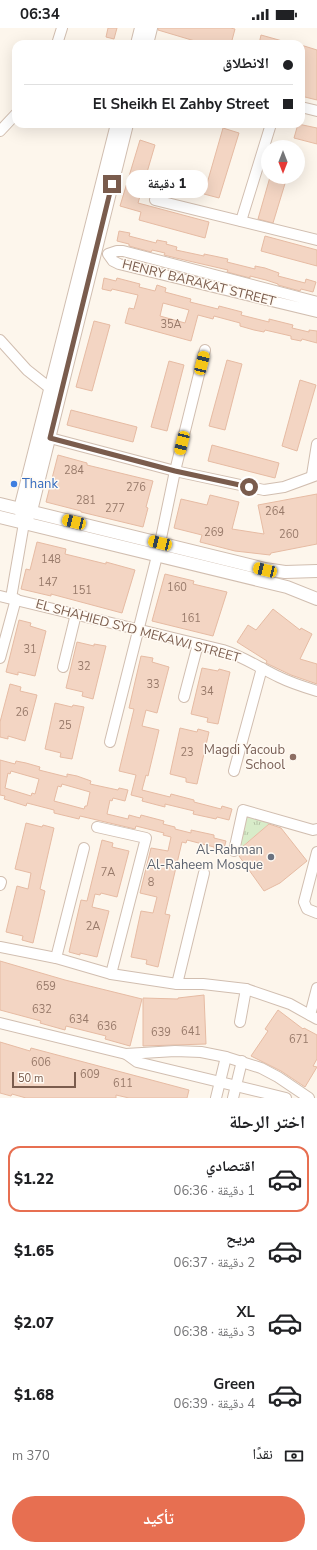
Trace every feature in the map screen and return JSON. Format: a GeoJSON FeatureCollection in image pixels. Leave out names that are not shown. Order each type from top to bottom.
{"type":"FeatureCollection","features":[{"type":"Feature","properties":{"kind":"street"},"geometry":{"type":"LineString","coordinates":[[58,40],[62,28]]}},
{"type":"Feature","properties":{"kind":"street"},"geometry":{"type":"LineString","coordinates":[[138,40],[141,28]]}},
{"type":"Feature","properties":{"kind":"street"},"geometry":{"type":"LineString","coordinates":[[148,40],[151,28]]}},
{"type":"Feature","properties":{"kind":"street"},"geometry":{"type":"LineString","coordinates":[[305,108],[317,111]]}},
{"type":"Feature","properties":{"kind":"street"},"geometry":{"type":"LineString","coordinates":[[0,131],[12,118]]}},
{"type":"Feature","properties":{"kind":"street"},"geometry":{"type":"LineString","coordinates":[[0,658],[13,599],[26,510],[51,390],[116,128]]}},
{"type":"Feature","properties":{"kind":"street"},"geometry":{"type":"LineString","coordinates":[[26,510],[50,438],[126,128]]}},
{"type":"Feature","properties":{"kind":"street"},"geometry":{"type":"LineString","coordinates":[[241,221],[270,128]]}},
{"type":"Feature","properties":{"kind":"street"},"geometry":{"type":"LineString","coordinates":[[155,200],[317,240]]}},
{"type":"Feature","properties":{"kind":"street","name":"HENRY BARAKAT STREET"},"geometry":{"type":"LineString","coordinates":[[317,302],[123,251],[108,254],[113,261],[119,264],[317,312]]}},
{"type":"Feature","properties":{"kind":"street"},"geometry":{"type":"LineString","coordinates":[[0,340],[27,370],[51,390]]}},
{"type":"Feature","properties":{"kind":"street"},"geometry":{"type":"LineString","coordinates":[[160,543],[175,471],[205,350]]}},
{"type":"Feature","properties":{"kind":"street"},"geometry":{"type":"LineString","coordinates":[[50,438],[175,471],[264,490],[284,487],[314,475],[317,444]]}},
{"type":"Feature","properties":{"kind":"street"},"geometry":{"type":"LineString","coordinates":[[0,504],[265,570],[285,572],[317,571]]}},
{"type":"Feature","properties":{"kind":"street"},"geometry":{"type":"LineString","coordinates":[[0,517],[287,587],[317,599]]}},
{"type":"Feature","properties":{"kind":"street"},"geometry":{"type":"LineString","coordinates":[[110,742],[157,556]]}},
{"type":"Feature","properties":{"kind":"street","name":"EL SHAHIED SYD MEKAWI STREET"},"geometry":{"type":"LineString","coordinates":[[0,596],[139,629],[241,656],[298,686],[317,691]]}},
{"type":"Feature","properties":{"kind":"street"},"geometry":{"type":"LineString","coordinates":[[63,667],[76,614]]}},
{"type":"Feature","properties":{"kind":"street"},"geometry":{"type":"LineString","coordinates":[[184,697],[198,644]]}},
{"type":"Feature","properties":{"kind":"street"},"geometry":{"type":"LineString","coordinates":[[234,771],[262,668]]}},
{"type":"Feature","properties":{"kind":"street"},"geometry":{"type":"LineString","coordinates":[[234,851],[243,810],[313,830],[317,829]]}},
{"type":"Feature","properties":{"kind":"street"},"geometry":{"type":"LineString","coordinates":[[97,827],[146,838],[110,974]]}},
{"type":"Feature","properties":{"kind":"street"},"geometry":{"type":"LineString","coordinates":[[56,958],[84,848]]}},
{"type":"Feature","properties":{"kind":"street"},"geometry":{"type":"LineString","coordinates":[[317,852],[304,902],[307,909],[317,913]]}},
{"type":"Feature","properties":{"kind":"street"},"geometry":{"type":"LineString","coordinates":[[177,984],[204,873]]}},
{"type":"Feature","properties":{"kind":"street"},"geometry":{"type":"LineString","coordinates":[[0,947],[23,953],[56,958],[110,974],[177,984],[203,984],[246,989],[290,1004],[313,1017],[317,988]]}},
{"type":"Feature","properties":{"kind":"street"},"geometry":{"type":"LineString","coordinates":[[240,1022],[246,989]]}},
{"type":"Feature","properties":{"kind":"street"},"geometry":{"type":"LineString","coordinates":[[0,1024],[126,1054],[175,1051],[201,1052],[226,1057],[242,1061],[278,1077],[309,1098]]}},
{"type":"Feature","properties":{"kind":"street"},"geometry":{"type":"LineString","coordinates":[[126,1054],[137,1062],[286,1098]]}},
{"type":"Feature","properties":{"kind":"street"},"geometry":{"type":"LineString","coordinates":[[216,1098],[226,1057]]}},
{"type":"Feature","properties":{"kind":"street"},"geometry":{"type":"LineString","coordinates":[[233,1098],[242,1061]]}},
{"type":"Feature","properties":{"kind":"green space"},"geometry":{"type":"Polygon","coordinates":[[[243,810],[275,819],[236,852],[243,810]]]}},
{"type":"Feature","properties":{"kind":"building"},"geometry":{"type":"Polygon","coordinates":[[[108,28],[117,28],[114,39],[106,37],[108,28]]]}},
{"type":"Feature","properties":{"kind":"building"},"geometry":{"type":"Polygon","coordinates":[[[158,28],[235,29],[232,40],[192,40],[158,30],[158,28]]]}},
{"type":"Feature","properties":{"kind":"building"},"geometry":{"type":"Polygon","coordinates":[[[261,35],[279,40],[260,40],[261,35]]]}},
{"type":"Feature","properties":{"kind":"building"},"geometry":{"type":"Polygon","coordinates":[[[305,46],[317,50],[317,100],[305,97],[305,46]]]}},
{"type":"Feature","properties":{"kind":"building"},"geometry":{"type":"Polygon","coordinates":[[[305,125],[317,128],[317,144],[294,138],[297,128],[305,128],[305,125]]]}},
{"type":"Feature","properties":{"kind":"building"},"geometry":{"type":"Polygon","coordinates":[[[223,128],[239,133],[219,198],[204,194],[223,128]]]}},
{"type":"Feature","properties":{"kind":"building"},"geometry":{"type":"Polygon","coordinates":[[[140,140],[155,145],[138,203],[209,222],[205,238],[139,220],[141,212],[120,206],[140,140]]]}},
{"type":"Feature","properties":{"kind":"building"},"geometry":{"type":"Polygon","coordinates":[[[268,184],[285,184],[273,223],[258,219],[268,184]]]}},
{"type":"Feature","properties":{"kind":"building"},"geometry":{"type":"Polygon","coordinates":[[[119,231],[130,233],[129,236],[156,243],[157,240],[167,242],[166,244],[177,247],[176,250],[228,259],[227,262],[255,269],[255,266],[265,268],[279,273],[278,276],[305,283],[306,279],[316,282],[313,292],[301,289],[300,291],[266,280],[250,276],[250,278],[227,272],[228,270],[164,255],[165,253],[152,250],[151,252],[129,246],[129,244],[117,241],[119,231]]]}},
{"type":"Feature","properties":{"kind":"building"},"geometry":{"type":"Polygon","coordinates":[[[265,236],[317,250],[317,266],[261,251],[265,236]]]}},
{"type":"Feature","properties":{"kind":"building"},"geometry":{"type":"Polygon","coordinates":[[[104,278],[116,281],[117,278],[140,284],[139,287],[155,291],[157,285],[166,288],[165,292],[191,299],[190,302],[218,309],[219,306],[242,312],[241,315],[269,322],[269,319],[293,325],[292,328],[309,332],[309,330],[317,331],[317,343],[302,339],[301,341],[291,339],[291,336],[265,330],[264,332],[254,330],[240,326],[240,323],[214,316],[213,319],[198,315],[191,341],[125,323],[129,308],[134,309],[138,295],[112,289],[111,291],[102,289],[104,278]],[[163,303],[160,316],[185,323],[189,310],[163,303]]]}},
{"type":"Feature","properties":{"kind":"building"},"geometry":{"type":"Polygon","coordinates":[[[94,321],[110,325],[92,391],[76,387],[94,321]]]}},
{"type":"Feature","properties":{"kind":"building"},"geometry":{"type":"Polygon","coordinates":[[[227,360],[242,364],[225,430],[209,426],[227,360]]]}},
{"type":"Feature","properties":{"kind":"building"},"geometry":{"type":"Polygon","coordinates":[[[169,361],[184,365],[167,431],[151,427],[169,361]]]}},
{"type":"Feature","properties":{"kind":"building"},"geometry":{"type":"Polygon","coordinates":[[[300,380],[316,385],[297,451],[282,446],[300,380]]]}},
{"type":"Feature","properties":{"kind":"building"},"geometry":{"type":"Polygon","coordinates":[[[71,410],[137,427],[133,442],[67,425],[71,410]]]}},
{"type":"Feature","properties":{"kind":"building"},"geometry":{"type":"Polygon","coordinates":[[[212,445],[279,463],[275,478],[208,461],[212,445]]]}},
{"type":"Feature","properties":{"kind":"building"},"geometry":{"type":"Polygon","coordinates":[[[58,455],[87,463],[87,465],[153,481],[146,507],[148,508],[143,527],[46,502],[58,455]]]}},
{"type":"Feature","properties":{"kind":"building"},"geometry":{"type":"Polygon","coordinates":[[[317,494],[317,544],[271,553],[270,555],[235,551],[200,542],[202,535],[174,528],[181,499],[207,505],[210,495],[239,502],[232,529],[264,534],[258,505],[317,494]]]}},
{"type":"Feature","properties":{"kind":"building"},"geometry":{"type":"Polygon","coordinates":[[[37,542],[66,549],[65,554],[106,564],[106,562],[135,570],[122,613],[51,594],[51,596],[21,589],[26,569],[30,570],[37,542]]]}},
{"type":"Feature","properties":{"kind":"building"},"geometry":{"type":"Polygon","coordinates":[[[165,574],[194,581],[193,584],[227,592],[213,636],[152,621],[165,574]]]}},
{"type":"Feature","properties":{"kind":"building"},"geometry":{"type":"Polygon","coordinates":[[[273,609],[300,630],[301,628],[312,634],[300,659],[317,664],[317,684],[291,675],[266,663],[267,661],[237,642],[248,625],[256,630],[273,609]]]}},
{"type":"Feature","properties":{"kind":"building"},"geometry":{"type":"Polygon","coordinates":[[[19,620],[31,623],[30,626],[46,631],[35,676],[18,672],[18,675],[6,672],[19,620]]]}},
{"type":"Feature","properties":{"kind":"building"},"geometry":{"type":"Polygon","coordinates":[[[77,642],[94,646],[94,644],[106,646],[93,699],[82,696],[83,692],[66,688],[77,642]]]}},
{"type":"Feature","properties":{"kind":"building"},"geometry":{"type":"Polygon","coordinates":[[[141,656],[153,658],[152,662],[169,667],[157,713],[146,710],[142,726],[159,730],[148,776],[146,775],[142,790],[170,797],[171,794],[221,809],[222,806],[232,809],[229,820],[193,814],[194,811],[165,804],[165,807],[142,801],[143,798],[131,795],[136,775],[119,771],[134,709],[129,708],[141,656]]]}},
{"type":"Feature","properties":{"kind":"building"},"geometry":{"type":"Polygon","coordinates":[[[202,668],[218,671],[219,669],[230,672],[218,724],[207,722],[208,718],[191,714],[202,668]]]}},
{"type":"Feature","properties":{"kind":"building"},"geometry":{"type":"Polygon","coordinates":[[[10,684],[21,687],[20,691],[37,695],[25,741],[8,736],[8,739],[0,737],[0,722],[10,684]]]}},
{"type":"Feature","properties":{"kind":"building"},"geometry":{"type":"Polygon","coordinates":[[[55,703],[72,707],[73,705],[84,707],[72,759],[60,757],[61,753],[45,749],[55,703]]]}},
{"type":"Feature","properties":{"kind":"building"},"geometry":{"type":"Polygon","coordinates":[[[180,728],[197,732],[198,729],[209,732],[197,784],[186,782],[186,778],[170,774],[180,728]]]}},
{"type":"Feature","properties":{"kind":"building"},"geometry":{"type":"Polygon","coordinates":[[[0,760],[15,764],[16,761],[26,763],[40,767],[39,770],[67,777],[67,774],[77,776],[91,781],[90,784],[118,790],[119,788],[128,790],[125,801],[113,798],[112,801],[110,800],[107,814],[128,819],[129,815],[140,818],[141,815],[164,821],[163,824],[175,827],[175,829],[191,833],[191,830],[214,835],[214,838],[226,841],[223,852],[214,850],[214,847],[187,840],[186,843],[182,842],[165,914],[170,915],[158,967],[146,964],[147,960],[131,957],[141,911],[153,913],[157,897],[140,893],[151,848],[168,851],[171,837],[163,835],[164,833],[136,826],[135,829],[80,816],[79,819],[54,813],[54,810],[27,803],[26,806],[4,799],[5,796],[0,795],[0,760]],[[11,771],[10,774],[8,773],[5,788],[31,796],[32,793],[35,794],[39,779],[11,771]],[[62,784],[61,787],[58,786],[54,801],[84,809],[85,806],[87,806],[90,792],[62,784]]]}},
{"type":"Feature","properties":{"kind":"building"},"geometry":{"type":"Polygon","coordinates":[[[26,823],[54,828],[40,889],[45,891],[33,943],[22,940],[23,936],[6,932],[17,886],[28,889],[31,873],[15,869],[26,823]]]}},
{"type":"Feature","properties":{"kind":"building","name":"Al-Rahman Al-Raheem Mosque"},"geometry":{"type":"Polygon","coordinates":[[[269,824],[281,828],[307,861],[280,883],[264,891],[239,856],[241,848],[269,824]]]}},
{"type":"Feature","properties":{"kind":"building"},"geometry":{"type":"Polygon","coordinates":[[[102,840],[113,843],[112,847],[129,851],[117,897],[101,893],[100,895],[95,894],[92,907],[109,911],[97,957],[69,952],[81,900],[87,901],[102,840]]]}},
{"type":"Feature","properties":{"kind":"building"},"geometry":{"type":"Polygon","coordinates":[[[0,961],[65,980],[142,999],[130,1046],[105,1039],[106,1036],[66,1026],[65,1030],[40,1023],[41,1021],[0,1010],[0,961]]]}},
{"type":"Feature","properties":{"kind":"building"},"geometry":{"type":"Polygon","coordinates":[[[204,995],[206,1044],[143,1046],[143,998],[178,999],[204,995]]]}},
{"type":"Feature","properties":{"kind":"building"},"geometry":{"type":"Polygon","coordinates":[[[278,1010],[303,1029],[304,1028],[317,1035],[317,1059],[313,1066],[317,1067],[305,1087],[281,1071],[251,1056],[268,1031],[265,1029],[278,1010]]]}},
{"type":"Feature","properties":{"kind":"building"},"geometry":{"type":"Polygon","coordinates":[[[0,1042],[30,1051],[31,1048],[189,1090],[187,1098],[129,1098],[116,1095],[116,1098],[26,1098],[12,1094],[11,1096],[0,1093],[0,1042]]]}},
{"type":"Feature","properties":{"kind":"place","name":"Thank"},"geometry":{"type":"Point","coordinates":[14,484]}},
{"type":"Feature","properties":{"kind":"place","name":"Magdi Yacoub School"},"geometry":{"type":"Point","coordinates":[293,757]}},
{"type":"Feature","properties":{"kind":"place","name":"Al-Rahman Al-Raheem Mosque"},"geometry":{"type":"Point","coordinates":[271,857]}},
{"type":"Feature","properties":{"kind":"route"},"geometry":{"type":"LineString","coordinates":[[112,184],[50,438],[83,448],[175,471],[249,487]]}}]}
